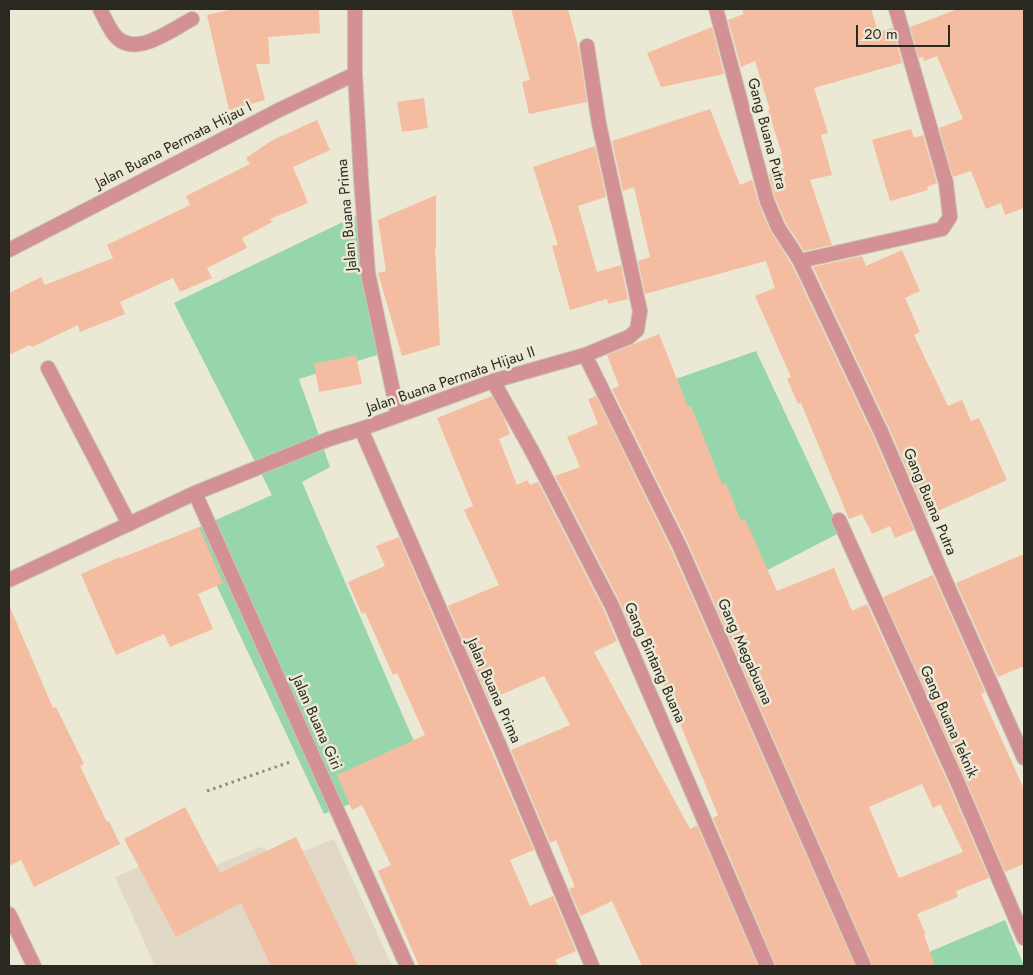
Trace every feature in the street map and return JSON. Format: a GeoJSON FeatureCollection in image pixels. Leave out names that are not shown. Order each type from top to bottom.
{"type":"FeatureCollection","features":[{"type":"Feature","properties":{"kind":"street"},"geometry":{"type":"LineString","coordinates":[[100,9],[114,35],[128,45],[143,44],[192,19]]}},
{"type":"Feature","properties":{"kind":"street","name":"Jalan Buana Prima"},"geometry":{"type":"LineString","coordinates":[[355,9],[355,74],[360,179],[368,273],[398,415]]}},
{"type":"Feature","properties":{"kind":"street","name":"Gang Buana Putra"},"geometry":{"type":"LineString","coordinates":[[716,9],[767,201],[778,227],[800,261],[882,434],[1024,758]]}},
{"type":"Feature","properties":{"kind":"street"},"geometry":{"type":"LineString","coordinates":[[800,261],[942,230],[950,218],[946,183],[896,9]]}},
{"type":"Feature","properties":{"kind":"street","name":"Jalan Buana Permata Hijau II"},"geometry":{"type":"LineString","coordinates":[[9,580],[195,493],[329,439],[361,430],[492,381],[585,355],[630,337],[637,330],[640,311],[599,124],[587,46]]}},
{"type":"Feature","properties":{"kind":"street","name":"Jalan Buana Permata Hijau I"},"geometry":{"type":"LineString","coordinates":[[9,250],[278,110],[355,74]]}},
{"type":"Feature","properties":{"kind":"street","name":"Gang Megabuana"},"geometry":{"type":"LineString","coordinates":[[585,355],[680,548],[864,966]]}},
{"type":"Feature","properties":{"kind":"street"},"geometry":{"type":"LineString","coordinates":[[48,368],[129,524]]}},
{"type":"Feature","properties":{"kind":"street","name":"Gang Bintang Buana"},"geometry":{"type":"LineString","coordinates":[[492,381],[532,451],[612,606],[767,966]]}},
{"type":"Feature","properties":{"kind":"street","name":"Jalan Buana Prima"},"geometry":{"type":"LineString","coordinates":[[361,430],[505,758],[592,966]]}},
{"type":"Feature","properties":{"kind":"street","name":"Jalan Buana Giri"},"geometry":{"type":"LineString","coordinates":[[195,493],[407,966]]}},
{"type":"Feature","properties":{"kind":"street","name":"Gang Buana Teknik"},"geometry":{"type":"LineString","coordinates":[[839,520],[1024,938]]}},
{"type":"Feature","properties":{"kind":"street"},"geometry":{"type":"LineString","coordinates":[[9,914],[34,966]]}},
{"type":"Feature","properties":{"kind":"path"},"geometry":{"type":"LineString","coordinates":[[207,792],[312,754]]}},
{"type":"Feature","properties":{"kind":"shaded area"},"geometry":{"type":"Polygon","coordinates":[[[334,839],[392,966],[155,966],[115,877],[194,843],[203,871],[259,847],[289,857],[334,839]]]}},
{"type":"Feature","properties":{"kind":"green space"},"geometry":{"type":"Polygon","coordinates":[[[370,209],[380,354],[299,379],[330,467],[302,482],[428,774],[324,814],[191,531],[272,495],[174,303],[370,209]]]}},
{"type":"Feature","properties":{"kind":"green space"},"geometry":{"type":"Polygon","coordinates":[[[756,351],[841,532],[756,576],[670,381],[756,351]]]}},
{"type":"Feature","properties":{"kind":"green space"},"geometry":{"type":"Polygon","coordinates":[[[1005,920],[1024,966],[926,966],[922,955],[1005,920]]]}},
{"type":"Feature","properties":{"kind":"building"},"geometry":{"type":"Polygon","coordinates":[[[233,9],[319,9],[320,33],[268,37],[270,64],[256,64],[265,100],[229,110],[207,15],[233,9]]]}},
{"type":"Feature","properties":{"kind":"building"},"geometry":{"type":"Polygon","coordinates":[[[511,9],[568,9],[579,50],[587,102],[529,114],[522,82],[530,80],[511,9]]]}},
{"type":"Feature","properties":{"kind":"building"},"geometry":{"type":"Polygon","coordinates":[[[742,9],[871,9],[878,32],[892,28],[894,33],[902,63],[814,88],[828,133],[821,135],[832,175],[810,180],[832,245],[804,251],[786,223],[775,198],[769,174],[784,168],[780,155],[782,154],[755,61],[741,67],[728,20],[744,14],[742,9]]]}},
{"type":"Feature","properties":{"kind":"building"},"geometry":{"type":"Polygon","coordinates":[[[958,9],[1024,9],[1024,208],[1005,215],[1001,203],[986,209],[971,171],[953,177],[939,128],[963,119],[937,56],[924,61],[923,57],[919,58],[910,27],[958,9]]]}},
{"type":"Feature","properties":{"kind":"building"},"geometry":{"type":"Polygon","coordinates":[[[712,27],[724,74],[661,87],[647,53],[712,27]]]}},
{"type":"Feature","properties":{"kind":"building"},"geometry":{"type":"Polygon","coordinates":[[[424,98],[428,128],[402,132],[397,102],[424,98]]]}},
{"type":"Feature","properties":{"kind":"building"},"geometry":{"type":"Polygon","coordinates":[[[710,109],[740,185],[752,180],[759,204],[770,230],[792,265],[874,438],[914,530],[895,538],[890,526],[872,534],[862,514],[849,519],[801,403],[798,404],[787,379],[791,377],[755,296],[775,288],[766,261],[645,294],[638,261],[650,257],[634,187],[623,191],[612,141],[710,109]]]}},
{"type":"Feature","properties":{"kind":"building"},"geometry":{"type":"Polygon","coordinates":[[[317,120],[330,150],[293,167],[308,203],[270,219],[272,222],[242,238],[247,248],[207,268],[212,278],[180,292],[173,278],[120,302],[125,314],[80,332],[78,325],[32,347],[30,345],[9,355],[9,293],[41,277],[45,285],[113,258],[107,245],[190,205],[186,196],[250,164],[246,158],[271,141],[317,120]]]}},
{"type":"Feature","properties":{"kind":"building"},"geometry":{"type":"Polygon","coordinates":[[[911,129],[914,138],[923,135],[937,183],[927,187],[928,190],[890,201],[872,140],[911,129]]]}},
{"type":"Feature","properties":{"kind":"building"},"geometry":{"type":"Polygon","coordinates":[[[595,146],[606,197],[578,206],[597,272],[621,265],[628,299],[608,304],[607,299],[570,310],[552,246],[558,245],[533,167],[595,146]]]}},
{"type":"Feature","properties":{"kind":"building"},"geometry":{"type":"Polygon","coordinates":[[[436,195],[435,248],[440,345],[402,356],[378,273],[386,271],[378,220],[436,195]]]}},
{"type":"Feature","properties":{"kind":"building"},"geometry":{"type":"Polygon","coordinates":[[[902,250],[920,291],[905,298],[920,332],[914,335],[948,406],[962,400],[971,421],[979,418],[1007,480],[927,516],[890,430],[813,267],[862,256],[866,266],[902,250]]]}},
{"type":"Feature","properties":{"kind":"building"},"geometry":{"type":"Polygon","coordinates":[[[659,334],[688,407],[691,406],[722,484],[726,483],[741,521],[745,519],[777,591],[834,568],[852,611],[867,604],[989,878],[956,891],[958,897],[917,914],[926,935],[924,935],[935,966],[873,966],[688,543],[612,389],[619,386],[607,355],[659,334]],[[922,784],[869,807],[899,878],[963,852],[940,804],[933,808],[922,784]]]}},
{"type":"Feature","properties":{"kind":"building"},"geometry":{"type":"Polygon","coordinates":[[[356,355],[362,384],[319,392],[314,364],[356,355]]]}},
{"type":"Feature","properties":{"kind":"building"},"geometry":{"type":"Polygon","coordinates":[[[492,396],[510,434],[499,439],[517,485],[527,480],[530,485],[538,482],[604,610],[617,641],[594,652],[690,829],[697,825],[758,966],[642,966],[612,901],[581,916],[569,889],[575,887],[556,840],[550,843],[511,750],[570,725],[544,676],[489,700],[448,606],[499,585],[464,510],[473,506],[437,418],[492,396]]]}},
{"type":"Feature","properties":{"kind":"building"},"geometry":{"type":"Polygon","coordinates":[[[596,396],[672,551],[855,966],[776,966],[713,818],[718,815],[641,630],[633,633],[620,602],[555,476],[580,467],[567,437],[598,424],[588,399],[596,396]]]}},
{"type":"Feature","properties":{"kind":"building"},"geometry":{"type":"Polygon","coordinates":[[[199,527],[223,583],[198,594],[213,629],[170,647],[164,634],[116,655],[81,574],[199,527]]]}},
{"type":"Feature","properties":{"kind":"building"},"geometry":{"type":"Polygon","coordinates":[[[399,537],[534,850],[510,860],[530,906],[553,896],[576,951],[555,960],[559,966],[419,966],[378,871],[391,865],[362,805],[352,810],[337,775],[425,735],[397,673],[393,675],[365,612],[362,614],[348,582],[385,566],[376,546],[399,537]]]}},
{"type":"Feature","properties":{"kind":"building"},"geometry":{"type":"Polygon","coordinates":[[[1024,554],[1024,666],[998,677],[956,583],[1024,554]]]}},
{"type":"Feature","properties":{"kind":"building"},"geometry":{"type":"Polygon","coordinates":[[[933,575],[985,692],[981,694],[1024,789],[1024,864],[1005,872],[965,778],[883,597],[933,575]]]}},
{"type":"Feature","properties":{"kind":"building"},"geometry":{"type":"Polygon","coordinates":[[[9,605],[53,708],[56,707],[84,764],[80,766],[107,822],[109,821],[120,844],[34,887],[21,860],[9,866],[9,605]]]}},
{"type":"Feature","properties":{"kind":"building"},"geometry":{"type":"Polygon","coordinates":[[[185,807],[220,873],[296,837],[358,966],[271,966],[241,903],[176,937],[124,839],[185,807]]]}}]}
